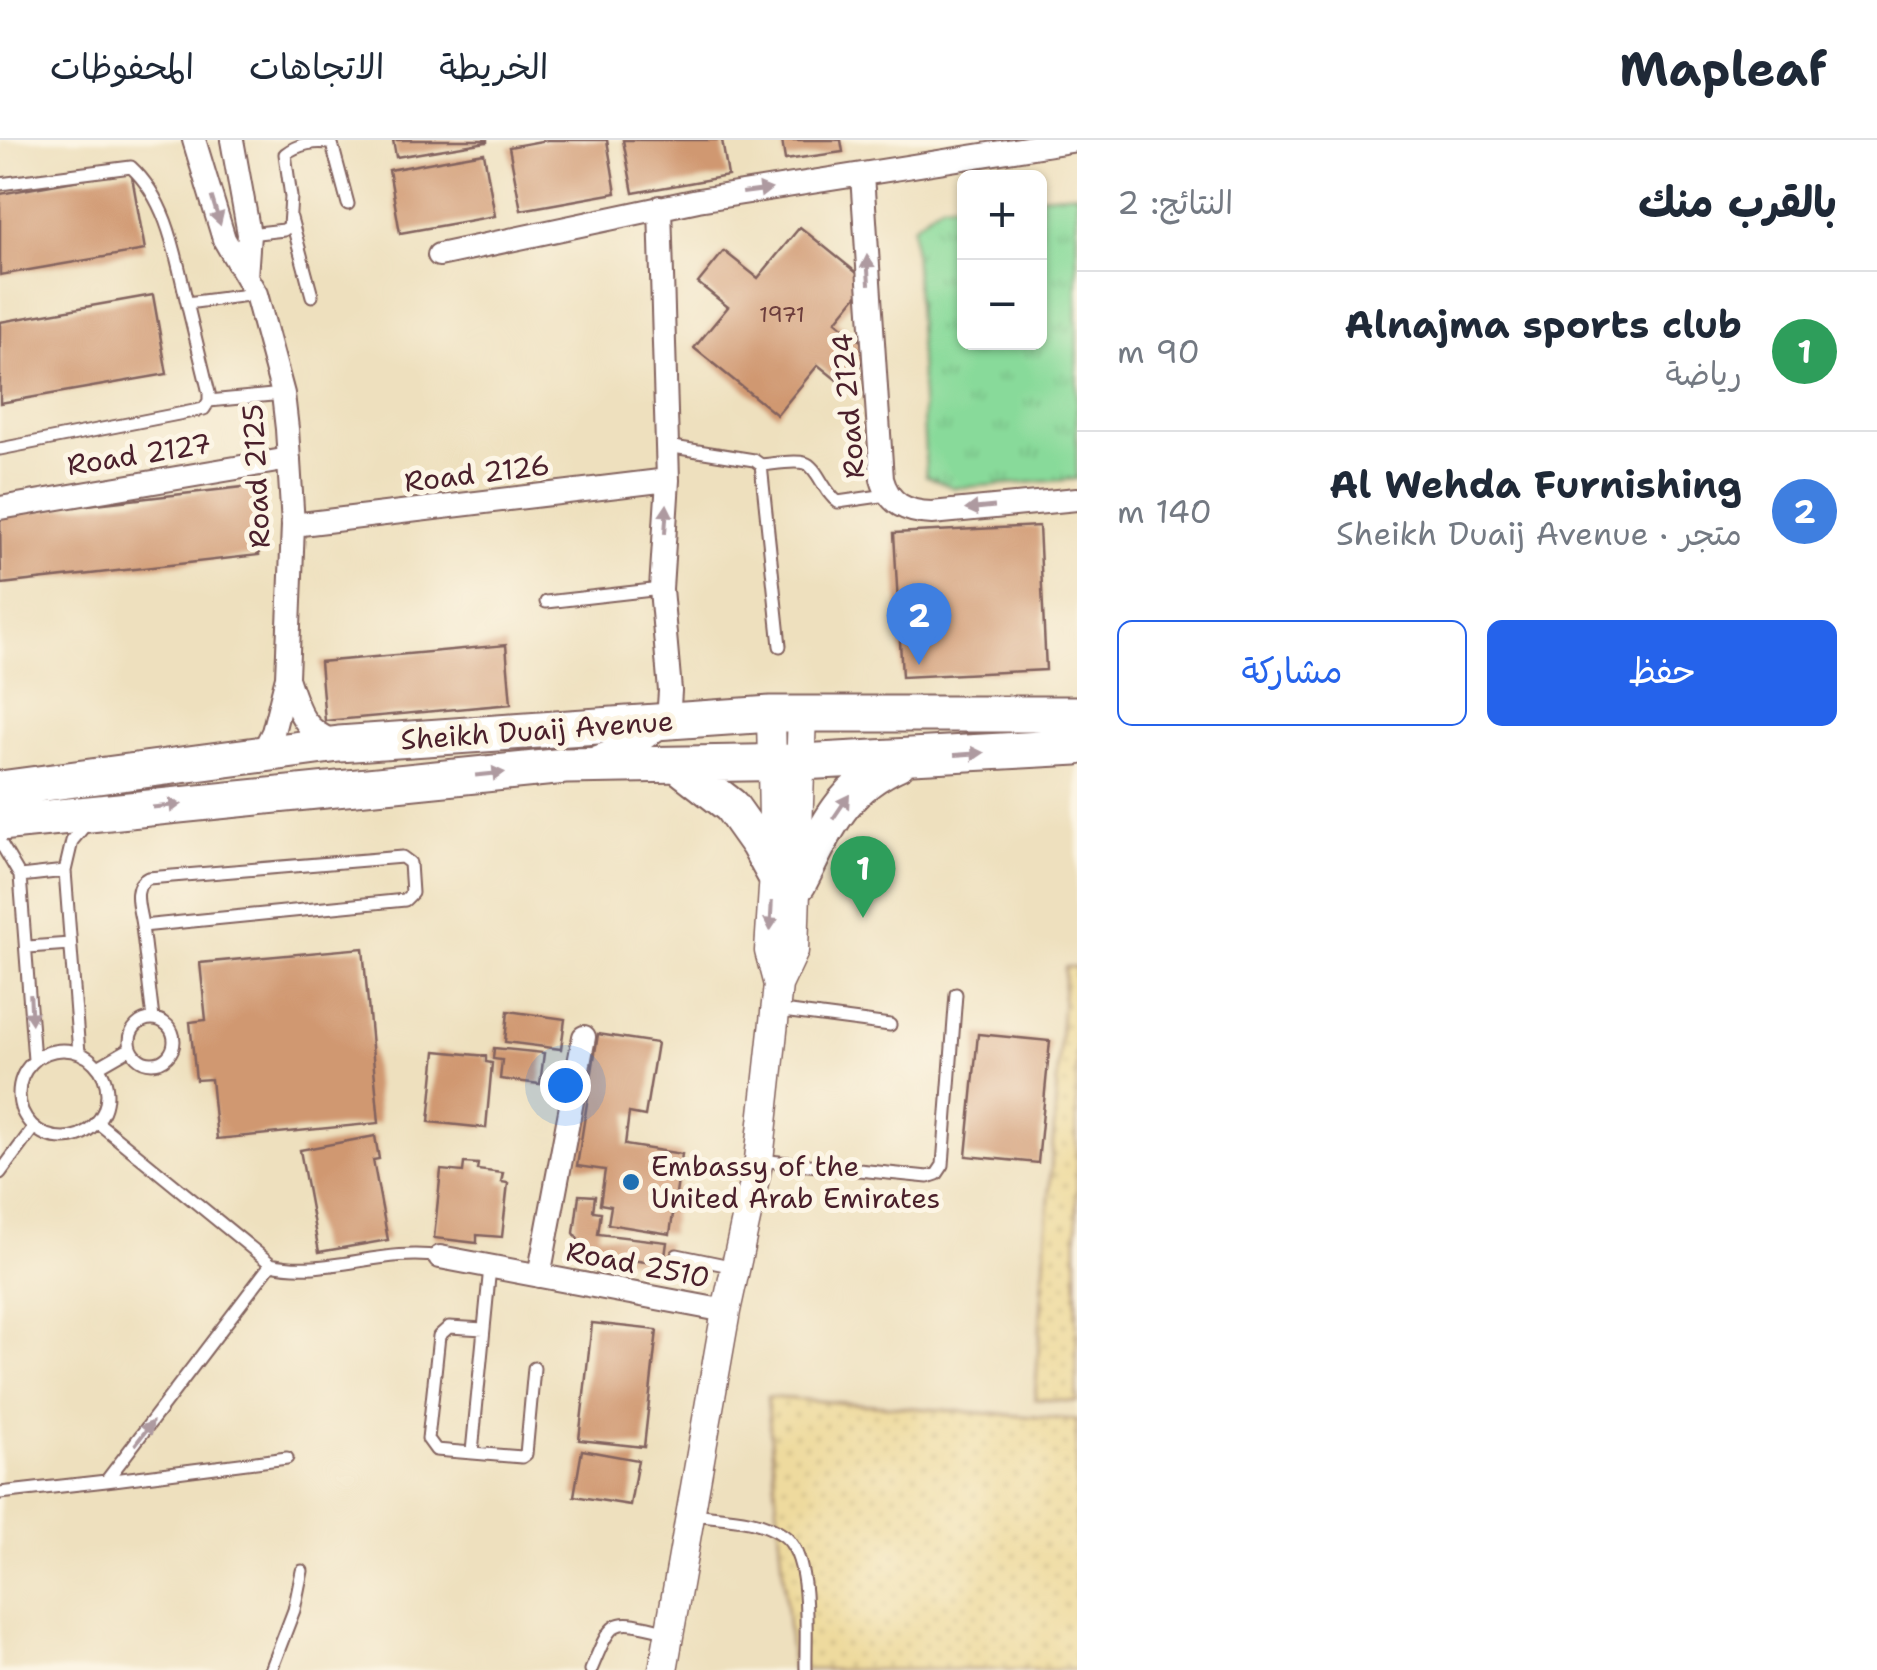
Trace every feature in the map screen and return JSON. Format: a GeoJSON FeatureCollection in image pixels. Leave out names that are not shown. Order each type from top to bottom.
{"type":"FeatureCollection","features":[{"type":"Feature","properties":{"kind":"main road","name":"Sheikh Duaij Avenue"},"geometry":{"type":"LineString","coordinates":[[0,789],[339,744],[668,721],[787,714],[1077,714]]}},
{"type":"Feature","properties":{"kind":"main road","name":"Sheikh Duaij Avenue"},"geometry":{"type":"LineString","coordinates":[[0,823],[565,766],[681,766],[1077,747]]}},
{"type":"Feature","properties":{"kind":"main road"},"geometry":{"type":"LineString","coordinates":[[681,766],[731,806],[786,878],[854,789],[875,773],[912,757]]}},
{"type":"Feature","properties":{"kind":"street","name":"Road 2125"},"geometry":{"type":"LineString","coordinates":[[194,140],[224,239],[251,285],[283,394],[289,460],[293,525],[287,677],[273,732],[266,746],[250,757]]}},
{"type":"Feature","properties":{"kind":"street","name":"Road 2125"},"geometry":{"type":"LineString","coordinates":[[232,140],[249,234],[251,285]]}},
{"type":"Feature","properties":{"kind":"street"},"geometry":{"type":"LineString","coordinates":[[439,255],[660,207],[1077,140]]}},
{"type":"Feature","properties":{"kind":"street","name":"Road 2124"},"geometry":{"type":"LineString","coordinates":[[862,176],[886,495],[915,512],[1077,499]]}},
{"type":"Feature","properties":{"kind":"street"},"geometry":{"type":"LineString","coordinates":[[565,766],[627,747],[668,721],[670,691],[661,590],[668,480],[660,207]]}},
{"type":"Feature","properties":{"kind":"street","name":"Road 2127"},"geometry":{"type":"LineString","coordinates":[[0,508],[289,460]]}},
{"type":"Feature","properties":{"kind":"street","name":"Road 2126"},"geometry":{"type":"LineString","coordinates":[[293,525],[668,480]]}},
{"type":"Feature","properties":{"kind":"street","name":"Road 2125"},"geometry":{"type":"LineString","coordinates":[[287,677],[306,726],[317,736],[339,744]]}},
{"type":"Feature","properties":{"kind":"street"},"geometry":{"type":"LineString","coordinates":[[663,1670],[726,1312],[759,1160],[777,998],[769,951],[786,878],[787,714]]}},
{"type":"Feature","properties":{"kind":"street","name":"Road 2510"},"geometry":{"type":"LineString","coordinates":[[539,1276],[584,1038]]}},
{"type":"Feature","properties":{"kind":"street","name":"Road 2510"},"geometry":{"type":"LineString","coordinates":[[440,1257],[726,1312]]}},
{"type":"Feature","properties":{"kind":"lane"},"geometry":{"type":"LineString","coordinates":[[312,296],[292,218],[285,154],[314,143],[332,144],[348,204]]}},
{"type":"Feature","properties":{"kind":"lane"},"geometry":{"type":"LineString","coordinates":[[0,184],[131,167],[147,185],[169,228],[209,401],[204,409],[0,449]]}},
{"type":"Feature","properties":{"kind":"lane"},"geometry":{"type":"LineString","coordinates":[[249,234],[284,230],[292,218]]}},
{"type":"Feature","properties":{"kind":"lane"},"geometry":{"type":"LineString","coordinates":[[187,303],[251,285]]}},
{"type":"Feature","properties":{"kind":"lane"},"geometry":{"type":"LineString","coordinates":[[209,401],[283,394]]}},
{"type":"Feature","properties":{"kind":"lane"},"geometry":{"type":"LineString","coordinates":[[667,446],[754,460],[762,465],[806,463],[814,468],[830,496],[838,502],[886,495]]}},
{"type":"Feature","properties":{"kind":"lane"},"geometry":{"type":"LineString","coordinates":[[762,465],[780,646]]}},
{"type":"Feature","properties":{"kind":"lane"},"geometry":{"type":"LineString","coordinates":[[546,602],[661,590]]}},
{"type":"Feature","properties":{"kind":"lane"},"geometry":{"type":"LineString","coordinates":[[79,1053],[66,856],[81,828],[108,812]]}},
{"type":"Feature","properties":{"kind":"lane"},"geometry":{"type":"LineString","coordinates":[[0,842],[20,876],[34,1060]]}},
{"type":"Feature","properties":{"kind":"lane"},"geometry":{"type":"LineString","coordinates":[[142,926],[405,900],[412,893],[410,863],[402,857],[148,878],[136,889],[152,1019]]}},
{"type":"Feature","properties":{"kind":"lane"},"geometry":{"type":"LineString","coordinates":[[20,876],[65,871]]}},
{"type":"Feature","properties":{"kind":"lane"},"geometry":{"type":"LineString","coordinates":[[28,947],[70,944]]}},
{"type":"Feature","properties":{"kind":"lane"},"geometry":{"type":"LineString","coordinates":[[759,1160],[863,1172],[937,1174],[943,1165],[956,994]]}},
{"type":"Feature","properties":{"kind":"lane"},"geometry":{"type":"LineString","coordinates":[[777,998],[890,1025]]}},
{"type":"Feature","properties":{"kind":"lane"},"geometry":{"type":"LineString","coordinates":[[152,1019],[168,1026],[172,1050],[166,1057],[150,1062],[136,1056],[130,1040],[137,1024],[152,1019]]}},
{"type":"Feature","properties":{"kind":"lane"},"geometry":{"type":"LineString","coordinates":[[98,1067],[131,1048]]}},
{"type":"Feature","properties":{"kind":"lane"},"geometry":{"type":"LineString","coordinates":[[56,1050],[79,1053],[98,1067],[107,1100],[97,1122],[86,1131],[59,1138],[34,1127],[26,1118],[19,1094],[21,1081],[34,1060],[56,1050]]}},
{"type":"Feature","properties":{"kind":"lane"},"geometry":{"type":"LineString","coordinates":[[97,1122],[271,1264],[329,1264],[400,1254],[440,1257]]}},
{"type":"Feature","properties":{"kind":"lane"},"geometry":{"type":"LineString","coordinates":[[0,1173],[34,1127]]}},
{"type":"Feature","properties":{"kind":"lane"},"geometry":{"type":"LineString","coordinates":[[678,1255],[735,1267]]}},
{"type":"Feature","properties":{"kind":"lane"},"geometry":{"type":"LineString","coordinates":[[106,1481],[271,1264]]}},
{"type":"Feature","properties":{"kind":"lane"},"geometry":{"type":"LineString","coordinates":[[472,1452],[490,1267]]}},
{"type":"Feature","properties":{"kind":"lane"},"geometry":{"type":"LineString","coordinates":[[484,1329],[449,1327],[440,1336],[428,1439],[436,1450],[522,1457],[526,1454],[534,1368]]}},
{"type":"Feature","properties":{"kind":"lane"},"geometry":{"type":"LineString","coordinates":[[0,1493],[288,1458]]}},
{"type":"Feature","properties":{"kind":"lane"},"geometry":{"type":"LineString","coordinates":[[692,1514],[753,1522],[785,1536],[794,1548],[804,1576],[806,1670]]}},
{"type":"Feature","properties":{"kind":"lane"},"geometry":{"type":"LineString","coordinates":[[271,1670],[294,1610],[302,1571]]}},
{"type":"Feature","properties":{"kind":"lane"},"geometry":{"type":"LineString","coordinates":[[591,1670],[612,1626],[632,1624],[670,1632]]}},
{"type":"Feature","properties":{"kind":"green space"},"geometry":{"type":"Polygon","coordinates":[[[1077,193],[1077,479],[954,488],[926,476],[913,226],[941,204],[957,203],[957,350],[1047,350],[1047,195],[1077,193]]]}},
{"type":"Feature","properties":{"kind":"sand"},"geometry":{"type":"Polygon","coordinates":[[[1065,967],[1077,967],[1077,1402],[1035,1399],[1065,967]]]}},
{"type":"Feature","properties":{"kind":"sand"},"geometry":{"type":"Polygon","coordinates":[[[767,1397],[1077,1420],[1077,1670],[792,1670],[767,1397]]]}},
{"type":"Feature","properties":{"kind":"building"},"geometry":{"type":"Polygon","coordinates":[[[393,140],[487,140],[487,142],[396,157],[393,140]]]}},
{"type":"Feature","properties":{"kind":"building"},"geometry":{"type":"Polygon","coordinates":[[[547,140],[607,140],[616,193],[521,210],[509,147],[547,140]]]}},
{"type":"Feature","properties":{"kind":"building"},"geometry":{"type":"Polygon","coordinates":[[[623,140],[722,140],[728,176],[633,193],[623,140]]]}},
{"type":"Feature","properties":{"kind":"building"},"geometry":{"type":"Polygon","coordinates":[[[782,140],[841,140],[843,152],[785,160],[782,140]]]}},
{"type":"Feature","properties":{"kind":"building"},"geometry":{"type":"Polygon","coordinates":[[[484,153],[495,216],[400,233],[389,170],[484,153]]]}},
{"type":"Feature","properties":{"kind":"building"},"geometry":{"type":"Polygon","coordinates":[[[131,171],[145,250],[0,275],[0,194],[131,171]]]}},
{"type":"Feature","properties":{"kind":"building"},"geometry":{"type":"Polygon","coordinates":[[[800,227],[868,282],[836,321],[872,350],[843,385],[818,365],[777,415],[694,348],[728,307],[698,283],[724,251],[758,278],[800,227]]]}},
{"type":"Feature","properties":{"kind":"building"},"geometry":{"type":"Polygon","coordinates":[[[153,295],[167,374],[0,403],[0,322],[153,295]]]}},
{"type":"Feature","properties":{"kind":"building"},"geometry":{"type":"Polygon","coordinates":[[[252,486],[259,555],[1,584],[0,515],[252,486]]]}},
{"type":"Feature","properties":{"kind":"building"},"geometry":{"type":"Polygon","coordinates":[[[1039,526],[1046,670],[902,677],[894,533],[1039,526]]]}},
{"type":"Feature","properties":{"kind":"building"},"geometry":{"type":"Polygon","coordinates":[[[506,645],[511,704],[325,721],[320,662],[506,645]]]}},
{"type":"Feature","properties":{"kind":"building"},"geometry":{"type":"Polygon","coordinates":[[[363,948],[379,1123],[217,1139],[211,1079],[196,1080],[190,1022],[206,1020],[200,963],[363,948]]]}},
{"type":"Feature","properties":{"kind":"building"},"geometry":{"type":"Polygon","coordinates":[[[508,1011],[565,1019],[561,1049],[505,1042],[508,1011]]]}},
{"type":"Feature","properties":{"kind":"building"},"geometry":{"type":"Polygon","coordinates":[[[598,1034],[657,1043],[645,1116],[629,1113],[625,1145],[682,1154],[670,1234],[608,1224],[611,1206],[600,1204],[605,1170],[577,1166],[598,1034]]]}},
{"type":"Feature","properties":{"kind":"building"},"geometry":{"type":"Polygon","coordinates":[[[978,1034],[1050,1041],[1038,1163],[966,1156],[978,1034]]]}},
{"type":"Feature","properties":{"kind":"building"},"geometry":{"type":"Polygon","coordinates":[[[494,1048],[544,1053],[540,1084],[500,1079],[502,1060],[493,1059],[494,1048]]]}},
{"type":"Feature","properties":{"kind":"building"},"geometry":{"type":"Polygon","coordinates":[[[436,1051],[486,1056],[486,1062],[492,1063],[486,1128],[429,1122],[436,1051]]]}},
{"type":"Feature","properties":{"kind":"building"},"geometry":{"type":"Polygon","coordinates":[[[375,1136],[379,1159],[373,1160],[388,1240],[319,1252],[300,1150],[375,1136]]]}},
{"type":"Feature","properties":{"kind":"building"},"geometry":{"type":"Polygon","coordinates":[[[464,1163],[478,1164],[477,1170],[503,1173],[501,1182],[508,1183],[502,1237],[477,1235],[477,1243],[434,1238],[441,1170],[463,1172],[464,1163]]]}},
{"type":"Feature","properties":{"kind":"building"},"geometry":{"type":"Polygon","coordinates":[[[579,1195],[595,1196],[593,1211],[601,1212],[598,1234],[667,1242],[664,1264],[587,1255],[574,1233],[579,1195]]]}},
{"type":"Feature","properties":{"kind":"building"},"geometry":{"type":"Polygon","coordinates":[[[592,1323],[657,1330],[644,1447],[579,1440],[592,1323]]]}},
{"type":"Feature","properties":{"kind":"building"},"geometry":{"type":"Polygon","coordinates":[[[582,1450],[638,1460],[630,1505],[574,1496],[582,1450]]]}},
{"type":"Feature","properties":{"kind":"place","name":"Al Wehda Furnishing"},"geometry":{"type":"Point","coordinates":[919,665]}},
{"type":"Feature","properties":{"kind":"place","name":"Alnajma sports club"},"geometry":{"type":"Point","coordinates":[863,918]}},
{"type":"Feature","properties":{"kind":"place","name":"Embassy of the United Arab Emirates"},"geometry":{"type":"Point","coordinates":[631,1182]}}]}
